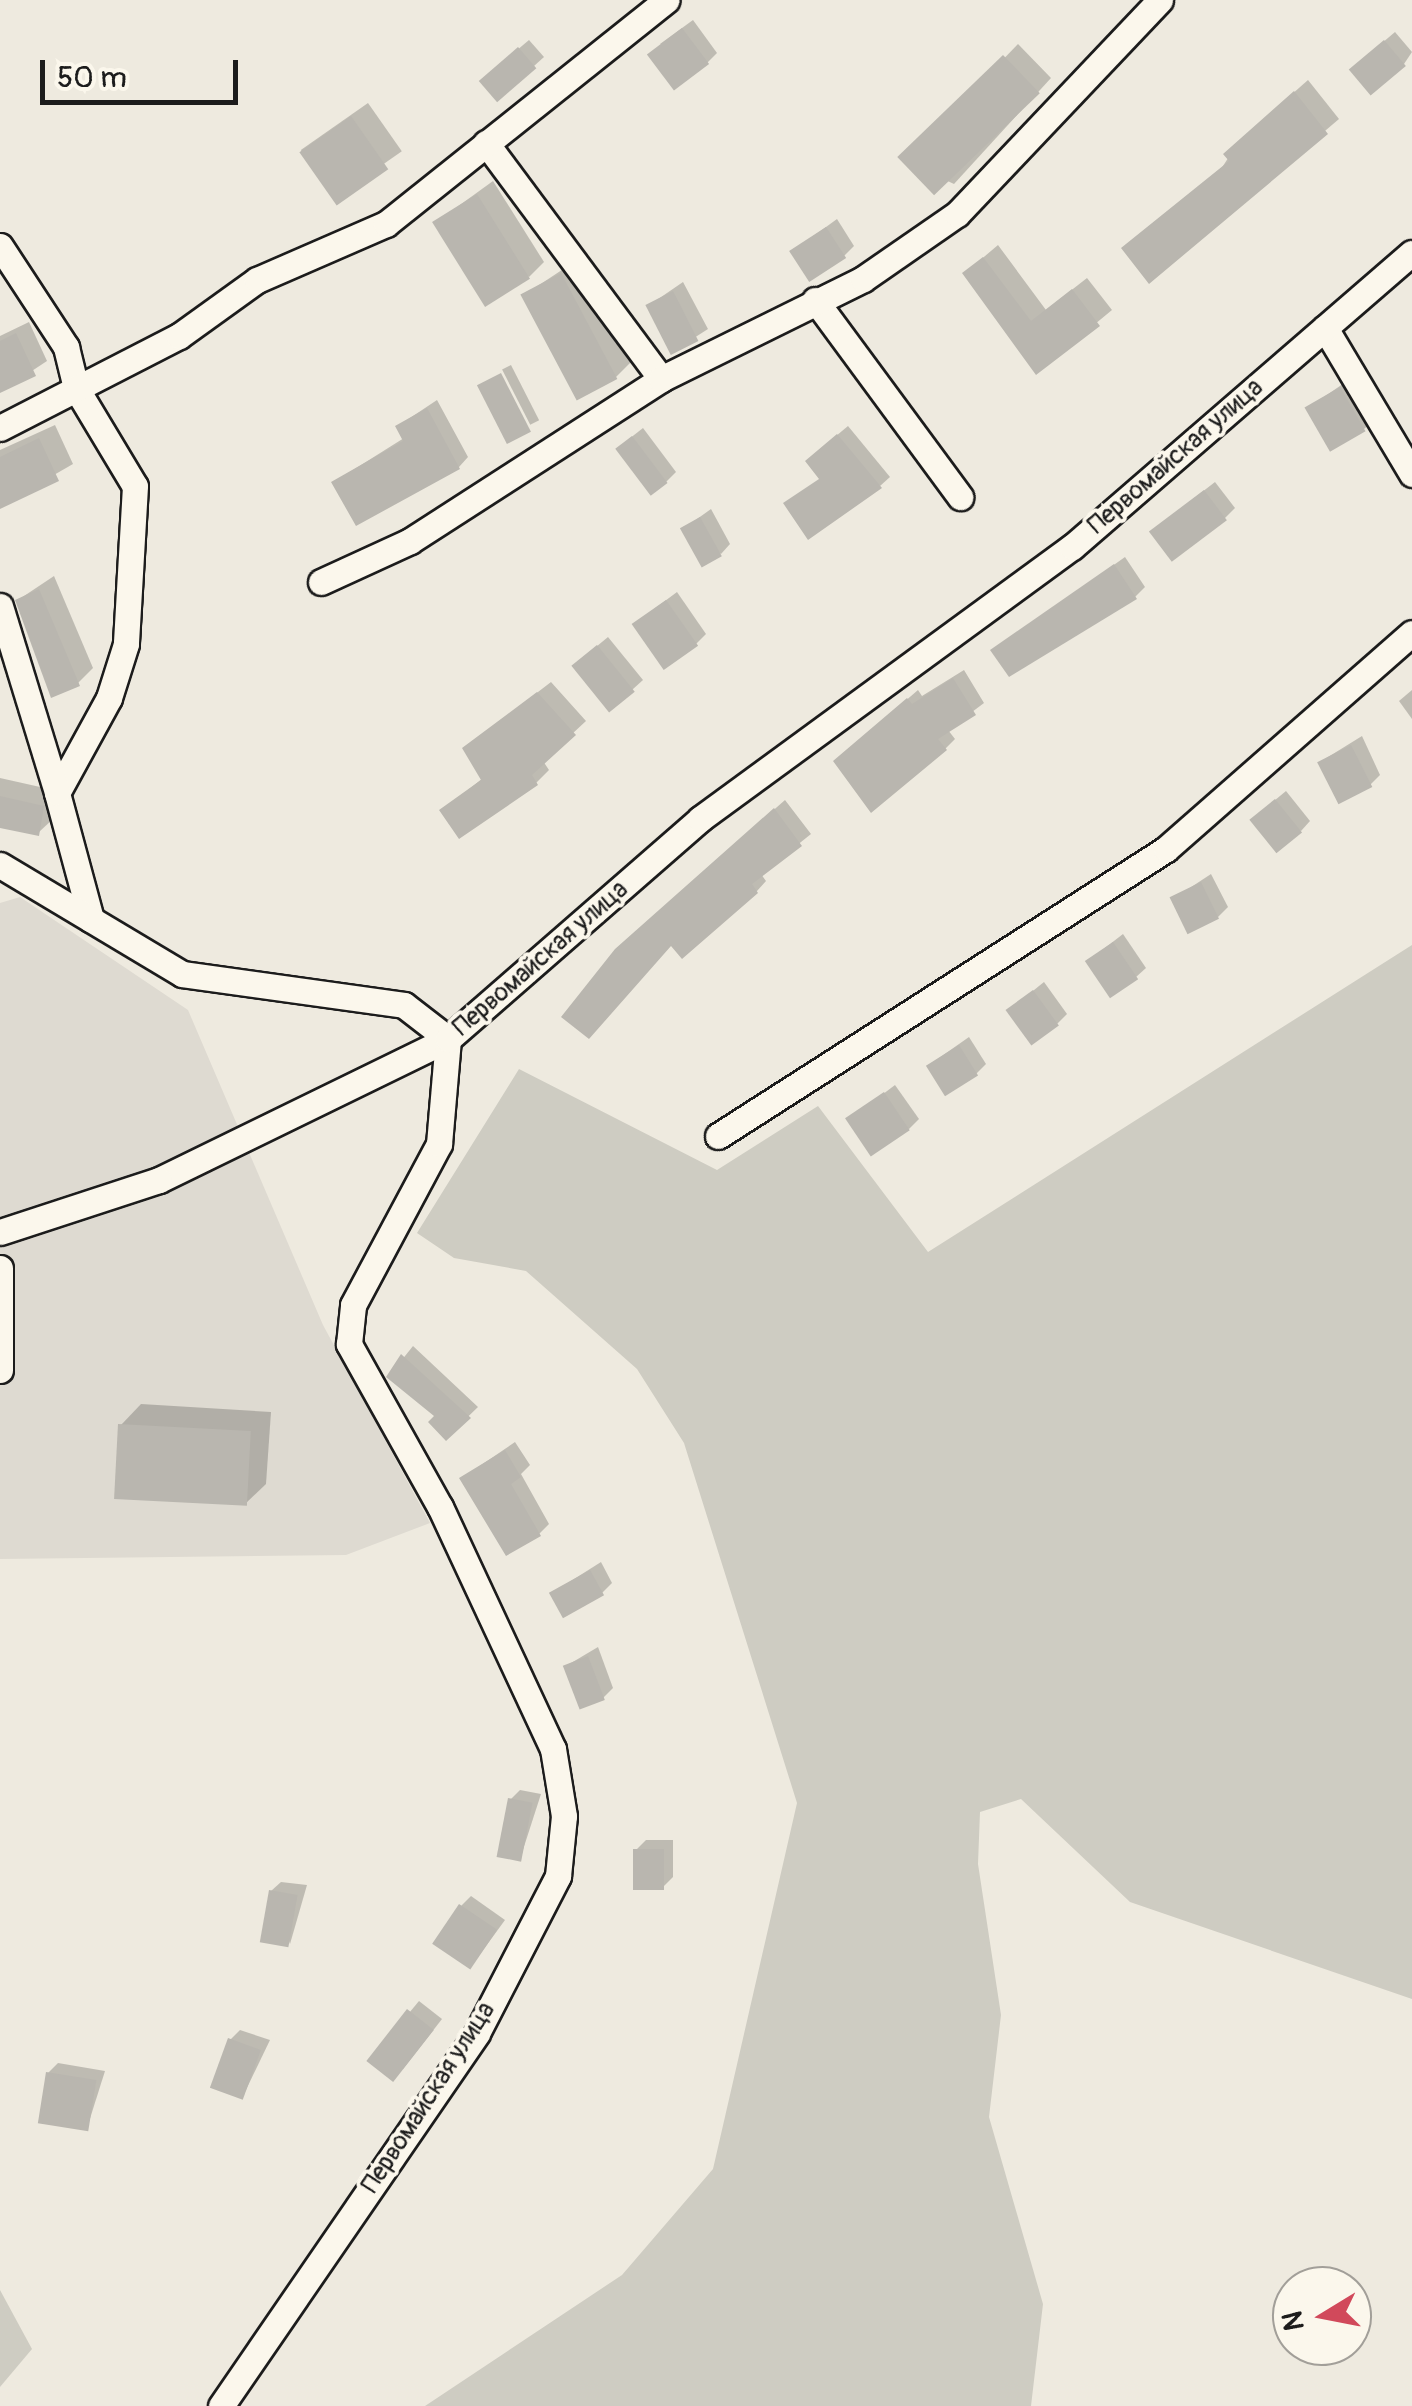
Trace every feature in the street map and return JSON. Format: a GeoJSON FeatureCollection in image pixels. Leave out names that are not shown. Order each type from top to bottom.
{"type":"FeatureCollection","features":[{"type":"Feature","properties":{"kind":"street"},"geometry":{"type":"LineString","coordinates":[[0,428],[179,336],[257,280],[386,224],[666,0]]}},
{"type":"Feature","properties":{"kind":"street"},"geometry":{"type":"LineString","coordinates":[[321,582],[410,540],[661,379],[815,300],[956,214],[1160,0]]}},
{"type":"Feature","properties":{"kind":"street"},"geometry":{"type":"LineString","coordinates":[[486,143],[661,379]]}},
{"type":"Feature","properties":{"kind":"street"},"geometry":{"type":"LineString","coordinates":[[0,246],[66,347],[76,388],[136,486],[126,644],[109,698],[57,794]]}},
{"type":"Feature","properties":{"kind":"street","name":"Первомайская улица"},"geometry":{"type":"LineString","coordinates":[[221,2406],[477,2034],[558,1876],[564,1816],[553,1749],[440,1507],[364,1384],[350,1344],[353,1305],[439,1144],[448,1039],[700,819],[1072,547],[1412,254]]}},
{"type":"Feature","properties":{"kind":"street"},"geometry":{"type":"LineString","coordinates":[[815,300],[960,497]]}},
{"type":"Feature","properties":{"kind":"street"},"geometry":{"type":"LineString","coordinates":[[1326,328],[1412,474]]}},
{"type":"Feature","properties":{"kind":"street"},"geometry":{"type":"LineString","coordinates":[[0,606],[90,919]]}},
{"type":"Feature","properties":{"kind":"street"},"geometry":{"type":"LineString","coordinates":[[718,1136],[1166,849],[1412,632]]}},
{"type":"Feature","properties":{"kind":"street"},"geometry":{"type":"LineString","coordinates":[[0,866],[182,974],[404,1005],[448,1039],[160,1180],[0,1232]]}},
{"type":"Feature","properties":{"kind":"street"},"geometry":{"type":"LineString","coordinates":[[0,1268],[0,1370]]}},
{"type":"Feature","properties":{"kind":"shaded area"},"geometry":{"type":"Polygon","coordinates":[[[20,897],[188,1010],[323,1325],[430,1523],[346,1555],[0,1559],[0,903],[20,897]]]}},
{"type":"Feature","properties":{"kind":"shaded area"},"geometry":{"type":"Polygon","coordinates":[[[1412,945],[1412,1999],[1130,1902],[1021,1799],[980,1812],[978,1864],[1001,2015],[989,2117],[1043,2304],[1031,2406],[425,2406],[622,2275],[713,2169],[797,1803],[684,1443],[637,1369],[526,1271],[454,1258],[417,1233],[519,1069],[717,1170],[818,1106],[928,1252],[1412,945]]]}},
{"type":"Feature","properties":{"kind":"shaded area"},"geometry":{"type":"Polygon","coordinates":[[[0,2290],[32,2349],[0,2387],[0,2290]]]}},
{"type":"Feature","properties":{"kind":"building"},"geometry":{"type":"Polygon","coordinates":[[[682,28],[709,64],[674,90],[647,54],[682,28]]]}},
{"type":"Feature","properties":{"kind":"building"},"geometry":{"type":"Polygon","coordinates":[[[1384,40],[1406,66],[1371,96],[1349,70],[1384,40]]]}},
{"type":"Feature","properties":{"kind":"building"},"geometry":{"type":"Polygon","coordinates":[[[518,47],[536,68],[497,102],[479,81],[518,47]]]}},
{"type":"Feature","properties":{"kind":"building"},"geometry":{"type":"Polygon","coordinates":[[[1003,55],[1040,93],[934,195],[897,157],[1003,55]]]}},
{"type":"Feature","properties":{"kind":"building"},"geometry":{"type":"Polygon","coordinates":[[[1294,91],[1328,134],[1149,284],[1121,248],[1229,161],[1223,154],[1294,91]]]}},
{"type":"Feature","properties":{"kind":"building"},"geometry":{"type":"Polygon","coordinates":[[[351,116],[388,169],[337,205],[299,152],[351,116]]]}},
{"type":"Feature","properties":{"kind":"building"},"geometry":{"type":"Polygon","coordinates":[[[477,194],[530,279],[485,307],[432,222],[477,194]]]}},
{"type":"Feature","properties":{"kind":"building"},"geometry":{"type":"Polygon","coordinates":[[[826,227],[846,258],[809,282],[789,251],[826,227]]]}},
{"type":"Feature","properties":{"kind":"building"},"geometry":{"type":"Polygon","coordinates":[[[983,257],[1031,321],[1072,289],[1100,326],[1036,375],[962,273],[983,257]]]}},
{"type":"Feature","properties":{"kind":"building"},"geometry":{"type":"Polygon","coordinates":[[[561,273],[617,379],[577,401],[520,295],[561,273]]]}},
{"type":"Feature","properties":{"kind":"building"},"geometry":{"type":"Polygon","coordinates":[[[673,291],[698,341],[671,355],[645,305],[673,291]]]}},
{"type":"Feature","properties":{"kind":"building"},"geometry":{"type":"Polygon","coordinates":[[[16,333],[36,376],[0,393],[0,341],[16,333]]]}},
{"type":"Feature","properties":{"kind":"building"},"geometry":{"type":"Polygon","coordinates":[[[501,373],[531,432],[507,444],[477,385],[501,373]]]}},
{"type":"Feature","properties":{"kind":"building"},"geometry":{"type":"Polygon","coordinates":[[[1340,387],[1366,431],[1330,452],[1304,408],[1340,387]]]}},
{"type":"Feature","properties":{"kind":"building"},"geometry":{"type":"Polygon","coordinates":[[[427,408],[460,469],[356,526],[331,482],[403,441],[395,426],[427,408]]]}},
{"type":"Feature","properties":{"kind":"building"},"geometry":{"type":"Polygon","coordinates":[[[837,434],[882,488],[808,540],[783,503],[819,479],[805,461],[837,434]]]}},
{"type":"Feature","properties":{"kind":"building"},"geometry":{"type":"Polygon","coordinates":[[[632,436],[668,483],[651,496],[615,449],[632,436]]]}},
{"type":"Feature","properties":{"kind":"building"},"geometry":{"type":"Polygon","coordinates":[[[39,438],[59,481],[0,509],[0,457],[39,438]]]}},
{"type":"Feature","properties":{"kind":"building"},"geometry":{"type":"Polygon","coordinates":[[[1204,490],[1227,520],[1172,562],[1149,532],[1204,490]]]}},
{"type":"Feature","properties":{"kind":"building"},"geometry":{"type":"Polygon","coordinates":[[[700,517],[722,556],[702,568],[680,528],[700,517]]]}},
{"type":"Feature","properties":{"kind":"building"},"geometry":{"type":"Polygon","coordinates":[[[1114,564],[1137,599],[1009,677],[990,650],[1114,564]]]}},
{"type":"Feature","properties":{"kind":"building"},"geometry":{"type":"Polygon","coordinates":[[[39,589],[80,686],[51,698],[15,600],[39,589]]]}},
{"type":"Feature","properties":{"kind":"building"},"geometry":{"type":"Polygon","coordinates":[[[666,600],[698,646],[664,670],[632,624],[666,600]]]}},
{"type":"Feature","properties":{"kind":"building"},"geometry":{"type":"Polygon","coordinates":[[[597,645],[635,692],[609,712],[571,666],[597,645]]]}},
{"type":"Feature","properties":{"kind":"building"},"geometry":{"type":"Polygon","coordinates":[[[953,678],[976,715],[938,739],[947,750],[871,813],[833,761],[907,698],[912,704],[953,678]]]}},
{"type":"Feature","properties":{"kind":"building"},"geometry":{"type":"Polygon","coordinates":[[[537,692],[576,735],[532,775],[538,785],[459,839],[439,810],[481,780],[462,748],[537,692]]]}},
{"type":"Feature","properties":{"kind":"building"},"geometry":{"type":"Polygon","coordinates":[[[1351,745],[1372,787],[1338,804],[1317,762],[1351,745]]]}},
{"type":"Feature","properties":{"kind":"building"},"geometry":{"type":"Polygon","coordinates":[[[0,796],[44,806],[39,836],[0,828],[0,796]]]}},
{"type":"Feature","properties":{"kind":"building"},"geometry":{"type":"Polygon","coordinates":[[[1275,799],[1302,832],[1276,853],[1249,820],[1275,799]]]}},
{"type":"Feature","properties":{"kind":"building"},"geometry":{"type":"Polygon","coordinates":[[[774,808],[802,846],[752,884],[758,893],[682,959],[671,946],[589,1039],[561,1017],[615,949],[774,808]]]}},
{"type":"Feature","properties":{"kind":"building"},"geometry":{"type":"Polygon","coordinates":[[[1201,882],[1219,919],[1188,934],[1170,897],[1201,882]]]}},
{"type":"Feature","properties":{"kind":"building"},"geometry":{"type":"Polygon","coordinates":[[[1113,942],[1138,979],[1110,998],[1085,961],[1113,942]]]}},
{"type":"Feature","properties":{"kind":"building"},"geometry":{"type":"Polygon","coordinates":[[[1033,990],[1059,1026],[1031,1046],[1005,1010],[1033,990]]]}},
{"type":"Feature","properties":{"kind":"building"},"geometry":{"type":"Polygon","coordinates":[[[959,1045],[978,1076],[945,1096],[926,1066],[959,1045]]]}},
{"type":"Feature","properties":{"kind":"building"},"geometry":{"type":"Polygon","coordinates":[[[884,1092],[910,1130],[871,1156],[845,1118],[884,1092]]]}},
{"type":"Feature","properties":{"kind":"building"},"geometry":{"type":"Polygon","coordinates":[[[401,1354],[471,1418],[446,1441],[428,1422],[434,1416],[386,1377],[401,1354]]]}},
{"type":"Feature","properties":{"kind":"building"},"geometry":{"type":"Polygon","coordinates":[[[118,1424],[251,1431],[247,1506],[114,1499],[118,1424]]]}},
{"type":"Feature","properties":{"kind":"building"},"geometry":{"type":"Polygon","coordinates":[[[505,1450],[521,1477],[511,1484],[541,1536],[506,1556],[459,1478],[505,1450]]]}},
{"type":"Feature","properties":{"kind":"building"},"geometry":{"type":"Polygon","coordinates":[[[590,1570],[604,1595],[563,1618],[549,1593],[590,1570]]]}},
{"type":"Feature","properties":{"kind":"building"},"geometry":{"type":"Polygon","coordinates":[[[588,1656],[605,1700],[580,1710],[563,1666],[588,1656]]]}},
{"type":"Feature","properties":{"kind":"building"},"geometry":{"type":"Polygon","coordinates":[[[508,1798],[533,1803],[521,1862],[497,1857],[508,1798]]]}},
{"type":"Feature","properties":{"kind":"building"},"geometry":{"type":"Polygon","coordinates":[[[633,1849],[664,1849],[664,1890],[633,1890],[633,1849]]]}},
{"type":"Feature","properties":{"kind":"building"},"geometry":{"type":"Polygon","coordinates":[[[269,1890],[298,1895],[288,1947],[260,1942],[269,1890]]]}},
{"type":"Feature","properties":{"kind":"building"},"geometry":{"type":"Polygon","coordinates":[[[459,1904],[497,1930],[470,1970],[432,1944],[459,1904]]]}},
{"type":"Feature","properties":{"kind":"building"},"geometry":{"type":"Polygon","coordinates":[[[407,2009],[434,2030],[393,2082],[366,2061],[407,2009]]]}},
{"type":"Feature","properties":{"kind":"building"},"geometry":{"type":"Polygon","coordinates":[[[228,2038],[261,2050],[243,2100],[210,2088],[228,2038]]]}},
{"type":"Feature","properties":{"kind":"building"},"geometry":{"type":"Polygon","coordinates":[[[46,2072],[96,2080],[88,2131],[38,2123],[46,2072]]]}}]}
